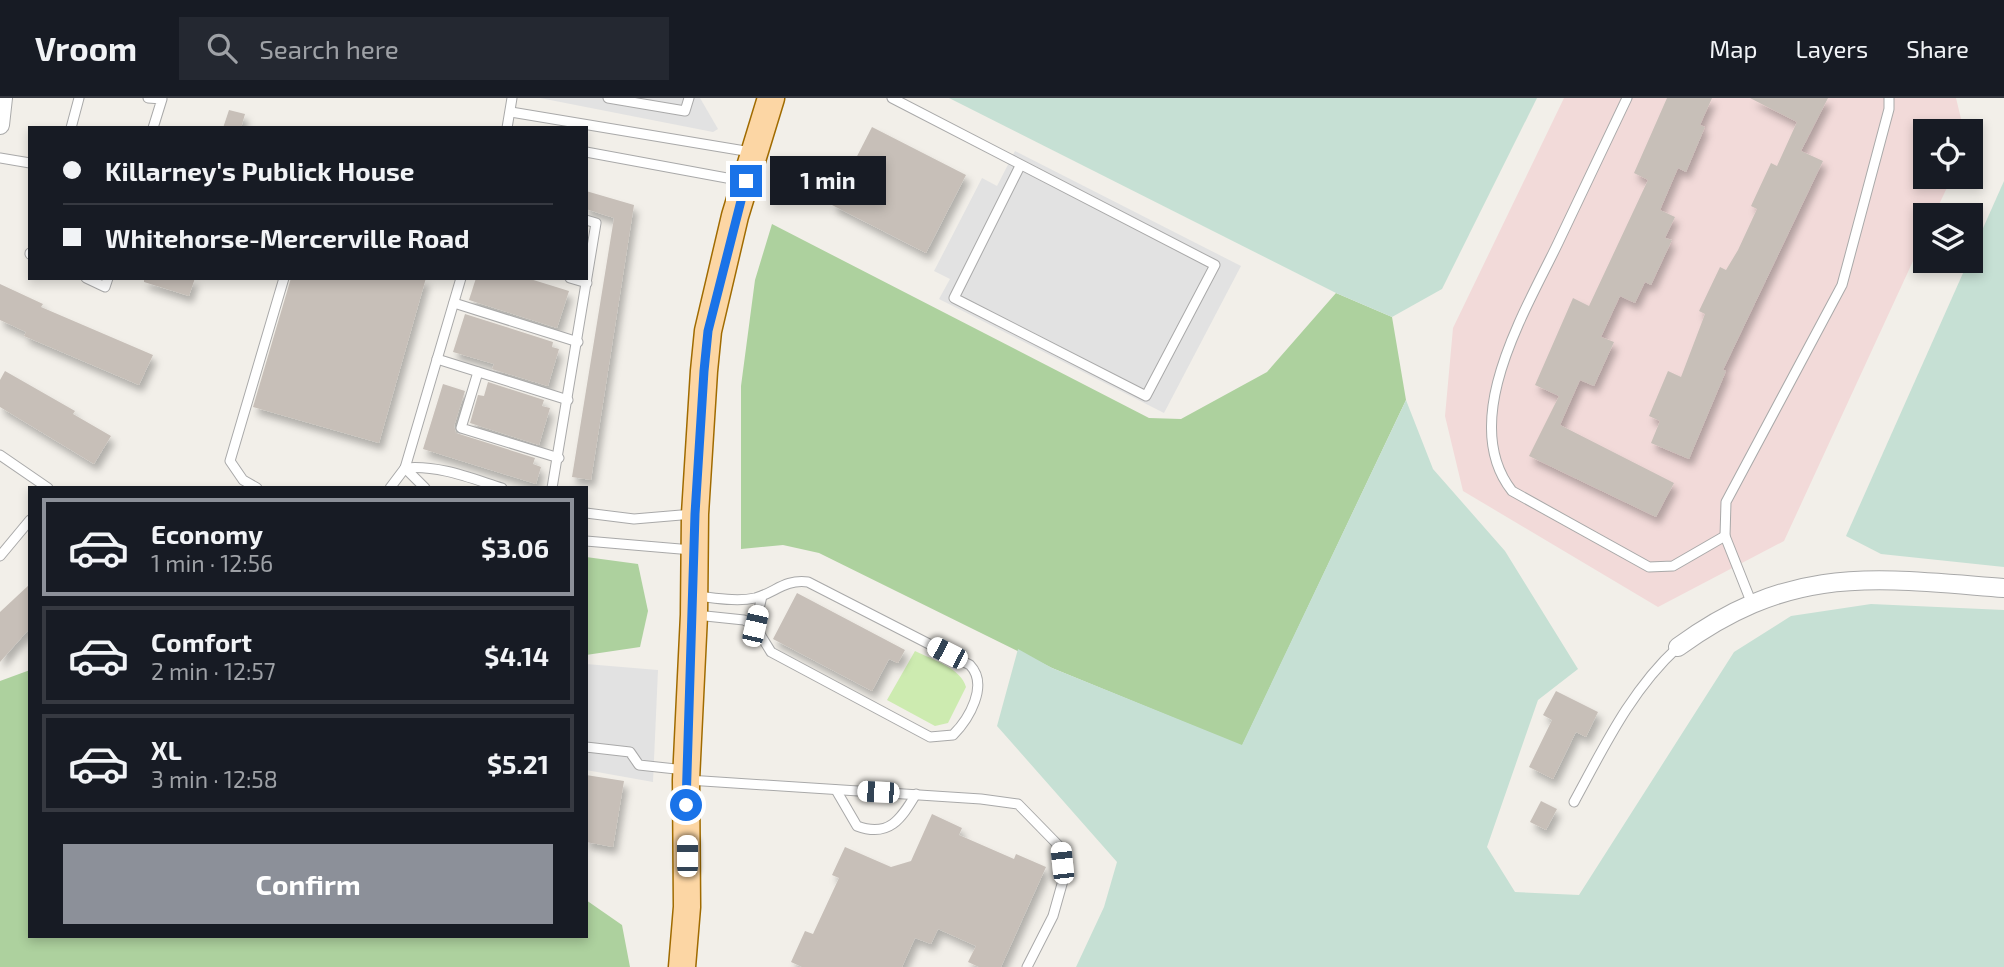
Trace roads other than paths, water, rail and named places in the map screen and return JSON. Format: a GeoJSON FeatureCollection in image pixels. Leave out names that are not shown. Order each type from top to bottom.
{"type":"FeatureCollection","features":[{"type":"Feature","properties":{"kind":"main road"},"geometry":{"type":"LineString","coordinates":[[682,967],[687,907],[686,775],[694,605],[695,514],[708,331],[746,181],[771,98]]}},
{"type":"Feature","properties":{"kind":"street"},"geometry":{"type":"LineString","coordinates":[[0,125],[3,98]]}},
{"type":"Feature","properties":{"kind":"street"},"geometry":{"type":"LineString","coordinates":[[1678,647],[1725,615],[1782,593],[1840,580],[1875,578],[2004,588]]}},
{"type":"Feature","properties":{"kind":"lane"},"geometry":{"type":"LineString","coordinates":[[72,126],[79,98]]}},
{"type":"Feature","properties":{"kind":"lane"},"geometry":{"type":"LineString","coordinates":[[148,98],[162,100],[154,126]]}},
{"type":"Feature","properties":{"kind":"lane"},"geometry":{"type":"LineString","coordinates":[[508,126],[512,98]]}},
{"type":"Feature","properties":{"kind":"lane"},"geometry":{"type":"LineString","coordinates":[[608,98],[685,111],[689,98]]}},
{"type":"Feature","properties":{"kind":"lane"},"geometry":{"type":"LineString","coordinates":[[892,98],[1215,265],[1146,396],[954,298],[1020,166]]}},
{"type":"Feature","properties":{"kind":"lane"},"geometry":{"type":"LineString","coordinates":[[1627,98],[1508,347],[1494,399],[1496,462],[1501,478],[1512,491],[1649,566],[1673,566],[1725,536]]}},
{"type":"Feature","properties":{"kind":"lane"},"geometry":{"type":"LineString","coordinates":[[1752,604],[1725,536],[1723,519],[1732,488],[1842,285],[1889,109],[1889,98]]}},
{"type":"Feature","properties":{"kind":"lane"},"geometry":{"type":"LineString","coordinates":[[511,112],[754,152]]}},
{"type":"Feature","properties":{"kind":"lane"},"geometry":{"type":"LineString","coordinates":[[588,152],[746,181]]}},
{"type":"Feature","properties":{"kind":"lane"},"geometry":{"type":"LineString","coordinates":[[0,158],[28,163]]}},
{"type":"Feature","properties":{"kind":"lane"},"geometry":{"type":"LineString","coordinates":[[588,221],[596,223],[588,276]]}},
{"type":"Feature","properties":{"kind":"lane"},"geometry":{"type":"LineString","coordinates":[[90,280],[105,287],[107,280]]}},
{"type":"Feature","properties":{"kind":"lane"},"geometry":{"type":"LineString","coordinates":[[254,486],[243,480],[230,461],[283,280]]}},
{"type":"Feature","properties":{"kind":"lane"},"geometry":{"type":"LineString","coordinates":[[392,486],[405,468],[460,280]]}},
{"type":"Feature","properties":{"kind":"lane"},"geometry":{"type":"LineString","coordinates":[[577,280],[587,283]]}},
{"type":"Feature","properties":{"kind":"lane"},"geometry":{"type":"LineString","coordinates":[[552,486],[587,280]]}},
{"type":"Feature","properties":{"kind":"lane"},"geometry":{"type":"LineString","coordinates":[[454,303],[578,342]]}},
{"type":"Feature","properties":{"kind":"lane"},"geometry":{"type":"LineString","coordinates":[[437,359],[568,400]]}},
{"type":"Feature","properties":{"kind":"lane"},"geometry":{"type":"LineString","coordinates":[[478,372],[461,428],[559,458]]}},
{"type":"Feature","properties":{"kind":"lane"},"geometry":{"type":"LineString","coordinates":[[0,455],[45,486]]}},
{"type":"Feature","properties":{"kind":"lane"},"geometry":{"type":"LineString","coordinates":[[405,468],[425,466],[496,486]]}},
{"type":"Feature","properties":{"kind":"lane"},"geometry":{"type":"LineString","coordinates":[[405,468],[423,486]]}},
{"type":"Feature","properties":{"kind":"lane"},"geometry":{"type":"LineString","coordinates":[[588,513],[634,519],[695,514]]}},
{"type":"Feature","properties":{"kind":"lane"},"geometry":{"type":"LineString","coordinates":[[0,556],[28,522]]}},
{"type":"Feature","properties":{"kind":"lane"},"geometry":{"type":"LineString","coordinates":[[588,541],[695,550]]}},
{"type":"Feature","properties":{"kind":"lane"},"geometry":{"type":"LineString","coordinates":[[808,582],[970,665],[978,675],[978,693],[953,735],[930,737],[771,652],[755,626],[694,605],[762,596],[784,583],[808,582]]}},
{"type":"Feature","properties":{"kind":"lane"},"geometry":{"type":"LineString","coordinates":[[755,626],[762,596]]}},
{"type":"Feature","properties":{"kind":"lane"},"geometry":{"type":"LineString","coordinates":[[1574,802],[1630,702],[1660,663],[1678,647]]}},
{"type":"Feature","properties":{"kind":"lane"},"geometry":{"type":"LineString","coordinates":[[588,747],[630,752],[639,765],[686,775],[1017,804],[1061,848],[1064,877],[1053,916],[1027,967]]}},
{"type":"Feature","properties":{"kind":"lane"},"geometry":{"type":"LineString","coordinates":[[836,790],[857,826],[877,831],[900,822],[916,794]]}}]}
